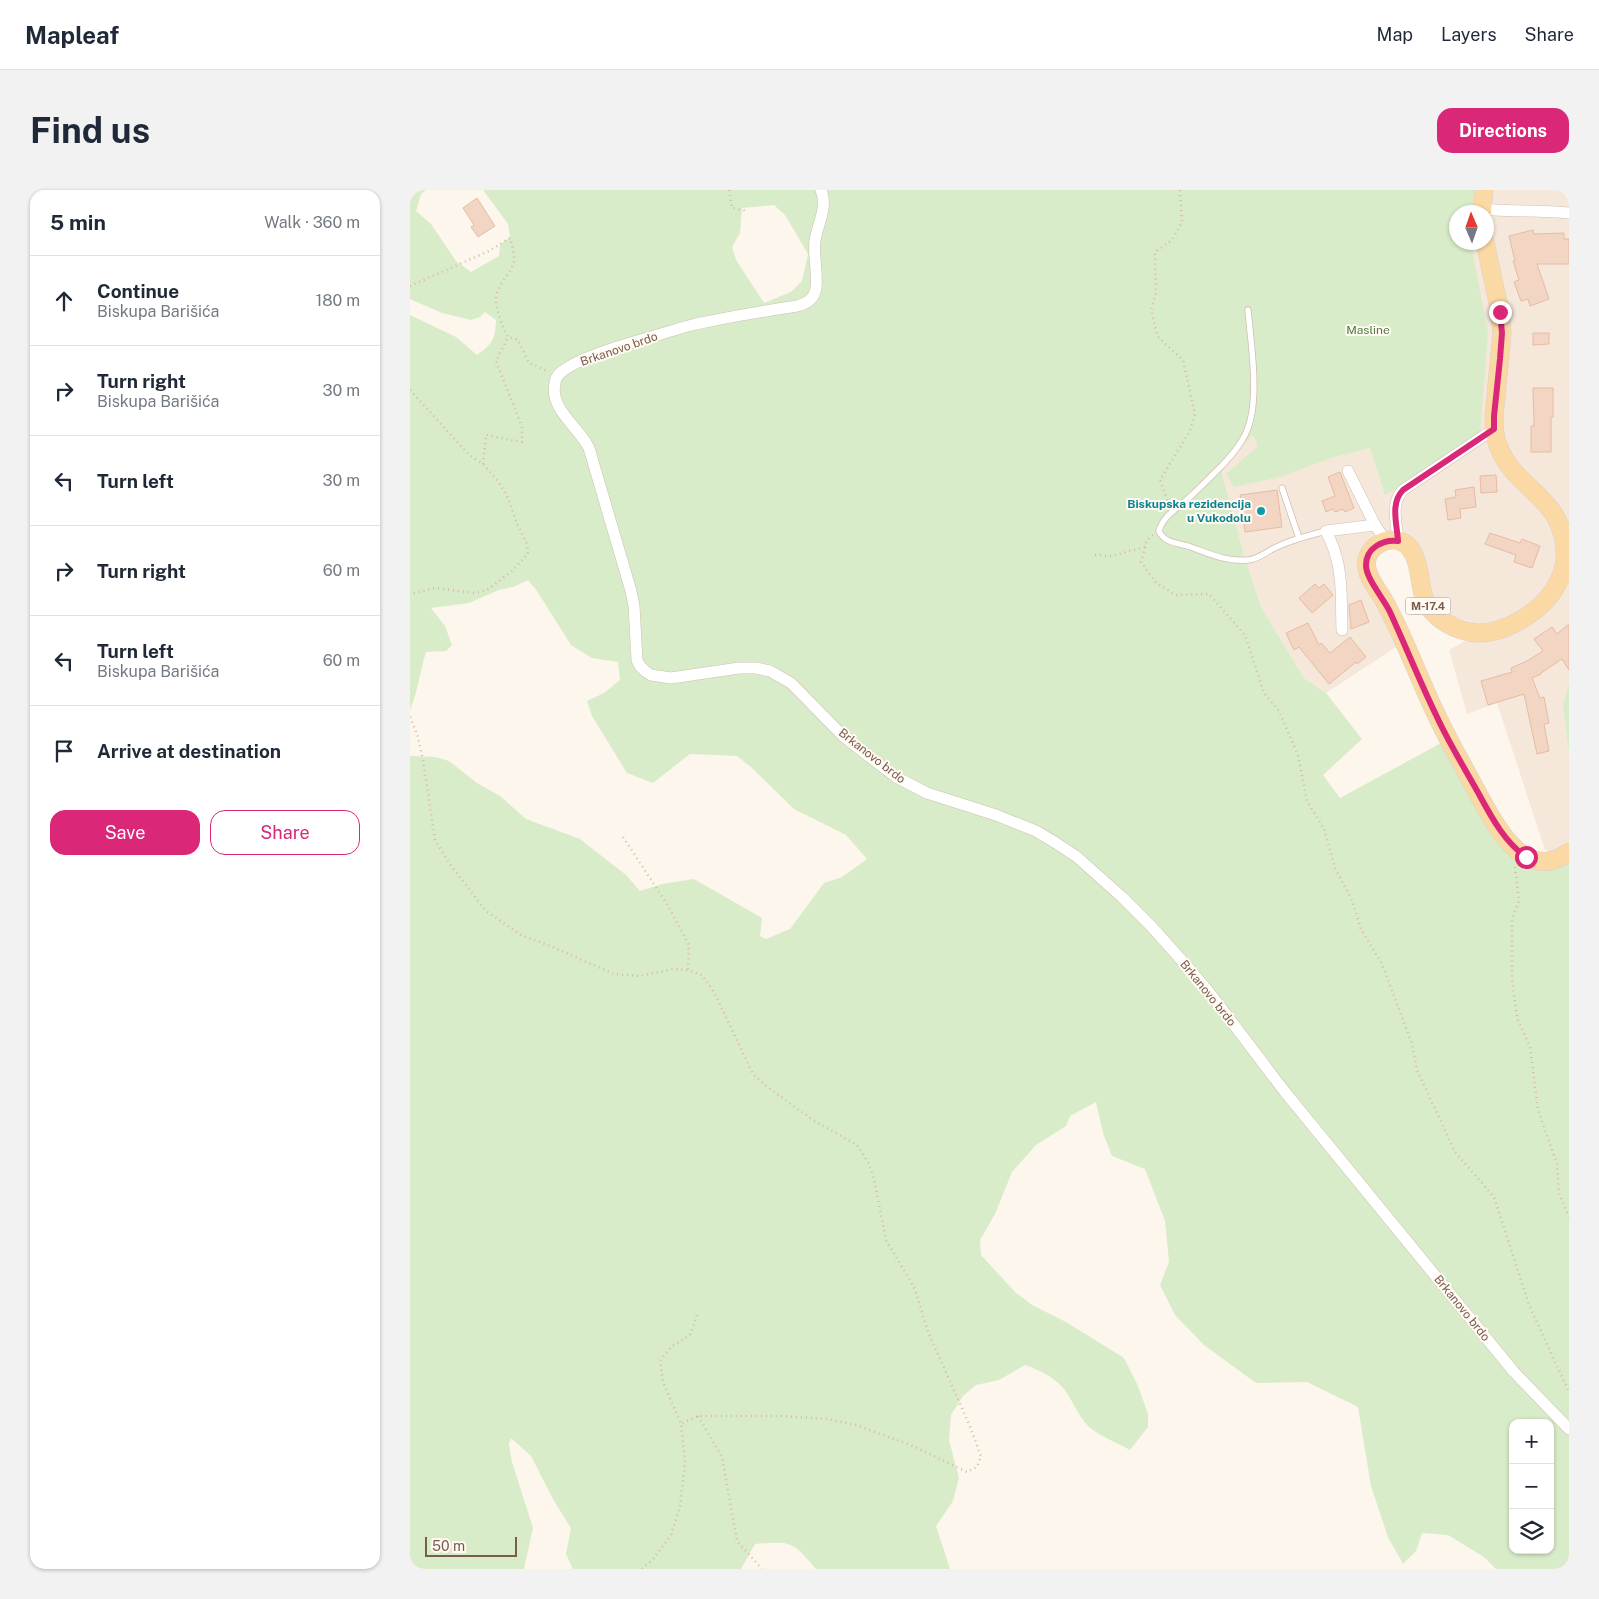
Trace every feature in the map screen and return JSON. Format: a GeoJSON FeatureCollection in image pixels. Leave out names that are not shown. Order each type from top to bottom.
{"type":"FeatureCollection","features":[{"type":"Feature","properties":{"kind":"main road"},"geometry":{"type":"LineString","coordinates":[[1483,205],[1484,190]]}},
{"type":"Feature","properties":{"kind":"main road","name":"M-17.4"},"geometry":{"type":"LineString","coordinates":[[1488,250],[1500,312],[1502,333],[1494,416],[1497,445],[1515,471],[1566,523],[1565,564],[1553,593],[1547,601],[1520,621],[1502,629],[1478,633],[1456,628],[1446,623],[1429,608],[1413,555],[1405,544],[1392,541],[1377,545],[1370,551],[1367,558],[1367,572],[1386,605],[1437,716],[1494,822],[1517,851],[1536,861],[1546,862],[1555,860],[1569,852]]}},
{"type":"Feature","properties":{"kind":"street","name":"Brkanovo brdo"},"geometry":{"type":"LineString","coordinates":[[821,190],[824,207],[815,239],[816,288],[811,300],[797,306],[694,325],[618,347],[572,366],[557,376],[554,390],[559,407],[584,439],[592,458],[631,591],[640,666],[651,675],[671,678],[739,668],[756,668],[770,671],[791,683],[844,737],[896,777],[927,793],[996,815],[1036,831],[1077,857],[1139,914],[1185,964],[1209,992],[1285,1092],[1514,1372],[1569,1429]]}},
{"type":"Feature","properties":{"kind":"street"},"geometry":{"type":"LineString","coordinates":[[1494,211],[1544,210],[1569,213]]}},
{"type":"Feature","properties":{"kind":"street"},"geometry":{"type":"LineString","coordinates":[[1392,541],[1396,500],[1403,490],[1494,429]]}},
{"type":"Feature","properties":{"kind":"street"},"geometry":{"type":"LineString","coordinates":[[1348,471],[1375,525],[1392,541]]}},
{"type":"Feature","properties":{"kind":"street"},"geometry":{"type":"LineString","coordinates":[[1342,630],[1338,565],[1326,531],[1375,525]]}},
{"type":"Feature","properties":{"kind":"lane"},"geometry":{"type":"LineString","coordinates":[[1248,310],[1253,386],[1252,414],[1249,425],[1235,450],[1189,498],[1164,520],[1159,531],[1165,540],[1217,557],[1234,560],[1249,560],[1262,556],[1275,547],[1326,531]]}},
{"type":"Feature","properties":{"kind":"lane"},"geometry":{"type":"LineString","coordinates":[[1282,488],[1299,538]]}},
{"type":"Feature","properties":{"kind":"path"},"geometry":{"type":"LineString","coordinates":[[729,190],[732,208],[747,211]]}},
{"type":"Feature","properties":{"kind":"path"},"geometry":{"type":"LineString","coordinates":[[1172,513],[1160,480],[1190,431],[1195,414],[1183,360],[1158,336],[1151,310],[1156,294],[1155,252],[1172,240],[1182,222],[1180,190]]}},
{"type":"Feature","properties":{"kind":"path"},"geometry":{"type":"LineString","coordinates":[[410,286],[489,251],[510,238],[513,248],[513,264],[500,286],[496,300],[503,326],[508,337],[518,340],[529,363],[557,376]]}},
{"type":"Feature","properties":{"kind":"path"},"geometry":{"type":"LineString","coordinates":[[483,464],[486,435],[522,442],[522,427],[496,362],[508,337]]}},
{"type":"Feature","properties":{"kind":"path"},"geometry":{"type":"LineString","coordinates":[[410,390],[469,455],[483,464],[498,481],[508,498],[517,524],[527,544],[528,554],[511,572],[487,590],[474,592],[435,588],[410,594]]}},
{"type":"Feature","properties":{"kind":"path"},"geometry":{"type":"LineString","coordinates":[[1159,531],[1147,540],[1141,562],[1156,583],[1176,595],[1209,594],[1245,635],[1264,693],[1279,711],[1298,755],[1307,801],[1324,829],[1335,868],[1352,900],[1361,929],[1382,964],[1412,1044],[1417,1070],[1455,1152],[1494,1197],[1529,1305],[1569,1392]]}},
{"type":"Feature","properties":{"kind":"path"},"geometry":{"type":"LineString","coordinates":[[1095,555],[1112,556],[1145,548]]}},
{"type":"Feature","properties":{"kind":"path"},"geometry":{"type":"LineString","coordinates":[[410,717],[417,734],[423,760],[435,840],[449,863],[486,911],[521,935],[614,974],[639,976],[674,969],[688,970],[702,975],[714,992],[753,1074],[766,1086],[813,1120],[857,1145],[868,1162],[874,1179],[886,1240],[915,1289],[928,1332],[969,1424],[981,1456],[977,1467],[967,1472],[913,1446],[856,1425],[827,1419],[780,1416],[698,1416],[681,1424]]}},
{"type":"Feature","properties":{"kind":"path"},"geometry":{"type":"LineString","coordinates":[[623,837],[667,904],[689,946],[688,970]]}},
{"type":"Feature","properties":{"kind":"path"},"geometry":{"type":"LineString","coordinates":[[1517,851],[1514,868],[1519,901],[1512,918],[1512,979],[1517,1018],[1530,1047],[1538,1110],[1557,1164],[1559,1193],[1569,1218]]}},
{"type":"Feature","properties":{"kind":"path"},"geometry":{"type":"LineString","coordinates":[[642,1569],[654,1558],[671,1535],[680,1507],[685,1462],[681,1424],[663,1382],[660,1361],[670,1347],[690,1335],[697,1315]]}},
{"type":"Feature","properties":{"kind":"path"},"geometry":{"type":"LineString","coordinates":[[698,1416],[722,1457],[737,1541],[762,1569]]}},
{"type":"Feature","properties":{"kind":"shaded area"},"geometry":{"type":"Polygon","coordinates":[[[1269,190],[1569,190],[1569,682],[1563,707],[1569,754],[1569,847],[1550,852],[1545,850],[1497,703],[1467,714],[1449,650],[1496,623],[1475,623],[1448,615],[1430,594],[1406,542],[1366,551],[1407,640],[1326,693],[1304,678],[1261,607],[1244,555],[1221,469],[1269,190]]]}},
{"type":"Feature","properties":{"kind":"green space","name":"Masline"},"geometry":{"type":"Polygon","coordinates":[[[410,190],[426,190],[421,194],[416,211],[431,224],[456,261],[471,272],[499,256],[500,245],[510,237],[508,224],[483,190],[1475,190],[1473,205],[1449,205],[1449,250],[1472,250],[1488,333],[1480,436],[1441,465],[1385,495],[1370,448],[1334,457],[1280,477],[1234,487],[1226,474],[1258,446],[1253,435],[1221,469],[1244,555],[1261,607],[1304,678],[1326,693],[1362,739],[1323,775],[1340,798],[1454,736],[1507,827],[1523,846],[1540,856],[1569,847],[1569,1569],[1496,1569],[1484,1557],[1448,1535],[1422,1533],[1416,1551],[1403,1564],[1388,1537],[1371,1486],[1358,1407],[1307,1382],[1256,1383],[1204,1345],[1175,1315],[1160,1285],[1169,1262],[1165,1221],[1145,1169],[1112,1156],[1103,1133],[1096,1102],[1070,1116],[1066,1126],[1036,1145],[1012,1172],[995,1214],[980,1240],[981,1255],[1015,1292],[1032,1305],[1066,1322],[1124,1358],[1138,1386],[1148,1414],[1148,1427],[1130,1450],[1102,1436],[1088,1426],[1068,1394],[1056,1381],[1046,1374],[1025,1365],[999,1380],[976,1385],[963,1396],[951,1415],[949,1440],[959,1478],[953,1501],[936,1526],[950,1569],[816,1569],[796,1548],[784,1543],[777,1543],[755,1544],[741,1569],[573,1569],[566,1554],[571,1528],[554,1501],[531,1456],[511,1438],[509,1444],[512,1462],[533,1528],[524,1569],[410,1569],[410,756],[435,757],[449,761],[477,783],[500,796],[526,819],[580,839],[626,875],[640,891],[662,884],[694,879],[762,918],[760,936],[766,939],[790,929],[824,883],[842,877],[867,859],[846,835],[794,809],[737,756],[690,754],[653,783],[627,773],[592,716],[587,701],[604,693],[620,680],[618,662],[592,658],[571,645],[528,580],[469,603],[431,608],[445,626],[452,645],[446,651],[426,652],[410,710],[410,315],[456,337],[477,355],[490,344],[495,332],[496,320],[485,312],[480,317],[471,320],[442,313],[410,299],[410,190]],[[774,205],[742,208],[740,233],[732,247],[736,260],[764,303],[791,292],[802,281],[808,254],[785,215],[774,205]]]}},
{"type":"Feature","properties":{"kind":"green space"},"geometry":{"type":"Polygon","coordinates":[[[1569,682],[1569,754],[1563,707],[1569,682]]]}},
{"type":"Feature","properties":{"kind":"building"},"geometry":{"type":"Polygon","coordinates":[[[477,198],[495,226],[478,237],[471,227],[474,225],[463,208],[477,198]]]}},
{"type":"Feature","properties":{"kind":"building"},"geometry":{"type":"Polygon","coordinates":[[[1533,230],[1534,234],[1564,233],[1564,239],[1569,239],[1569,264],[1537,264],[1549,299],[1530,306],[1528,299],[1521,301],[1514,282],[1519,280],[1513,261],[1515,261],[1509,236],[1533,230]]]}},
{"type":"Feature","properties":{"kind":"building"},"geometry":{"type":"Polygon","coordinates":[[[1533,333],[1549,333],[1549,344],[1533,345],[1533,333]]]}},
{"type":"Feature","properties":{"kind":"building"},"geometry":{"type":"Polygon","coordinates":[[[1533,388],[1553,388],[1551,452],[1531,452],[1531,426],[1534,426],[1533,388]]]}},
{"type":"Feature","properties":{"kind":"building"},"geometry":{"type":"Polygon","coordinates":[[[1340,472],[1354,508],[1345,512],[1343,509],[1335,512],[1333,509],[1326,512],[1322,501],[1335,496],[1328,477],[1340,472]]]}},
{"type":"Feature","properties":{"kind":"building"},"geometry":{"type":"Polygon","coordinates":[[[1496,475],[1497,492],[1481,493],[1480,476],[1496,475]]]}},
{"type":"Feature","properties":{"kind":"building"},"geometry":{"type":"Polygon","coordinates":[[[1474,487],[1476,507],[1460,509],[1461,518],[1448,520],[1445,499],[1456,497],[1455,490],[1474,487]]]}},
{"type":"Feature","properties":{"kind":"building","name":"Biskupska rezidencija u Vukodolu"},"geometry":{"type":"Polygon","coordinates":[[[1277,490],[1282,527],[1245,532],[1240,495],[1277,490]]]}},
{"type":"Feature","properties":{"kind":"building"},"geometry":{"type":"Polygon","coordinates":[[[1490,533],[1520,543],[1522,539],[1540,546],[1532,568],[1514,562],[1516,555],[1485,544],[1490,533]]]}},
{"type":"Feature","properties":{"kind":"building"},"geometry":{"type":"Polygon","coordinates":[[[1315,584],[1319,588],[1324,584],[1333,595],[1312,613],[1299,598],[1315,584]]]}},
{"type":"Feature","properties":{"kind":"building"},"geometry":{"type":"Polygon","coordinates":[[[1361,600],[1369,622],[1351,629],[1349,605],[1361,600]]]}},
{"type":"Feature","properties":{"kind":"building"},"geometry":{"type":"Polygon","coordinates":[[[1308,623],[1319,645],[1321,643],[1330,653],[1350,637],[1366,657],[1357,664],[1356,662],[1329,684],[1299,647],[1294,650],[1286,633],[1308,623]]]}},
{"type":"Feature","properties":{"kind":"building"},"geometry":{"type":"Polygon","coordinates":[[[1569,624],[1569,670],[1562,659],[1532,678],[1540,698],[1544,697],[1549,723],[1544,724],[1549,751],[1537,754],[1524,694],[1488,705],[1481,681],[1512,672],[1511,668],[1543,651],[1534,639],[1552,627],[1557,634],[1569,624]]]}},
{"type":"Feature","properties":{"kind":"place","name":"Biskupska rezidencija u Vukodolu"},"geometry":{"type":"Point","coordinates":[1261,511]}},
{"type":"Feature","properties":{"kind":"route"},"geometry":{"type":"LineString","coordinates":[[1500,312],[1502,333],[1494,429],[1403,490],[1396,500],[1395,506],[1398,541],[1386,541],[1377,545],[1370,551],[1366,565],[1367,572],[1405,643],[1437,716],[1461,762],[1494,822],[1517,851],[1526,857]]}}]}
